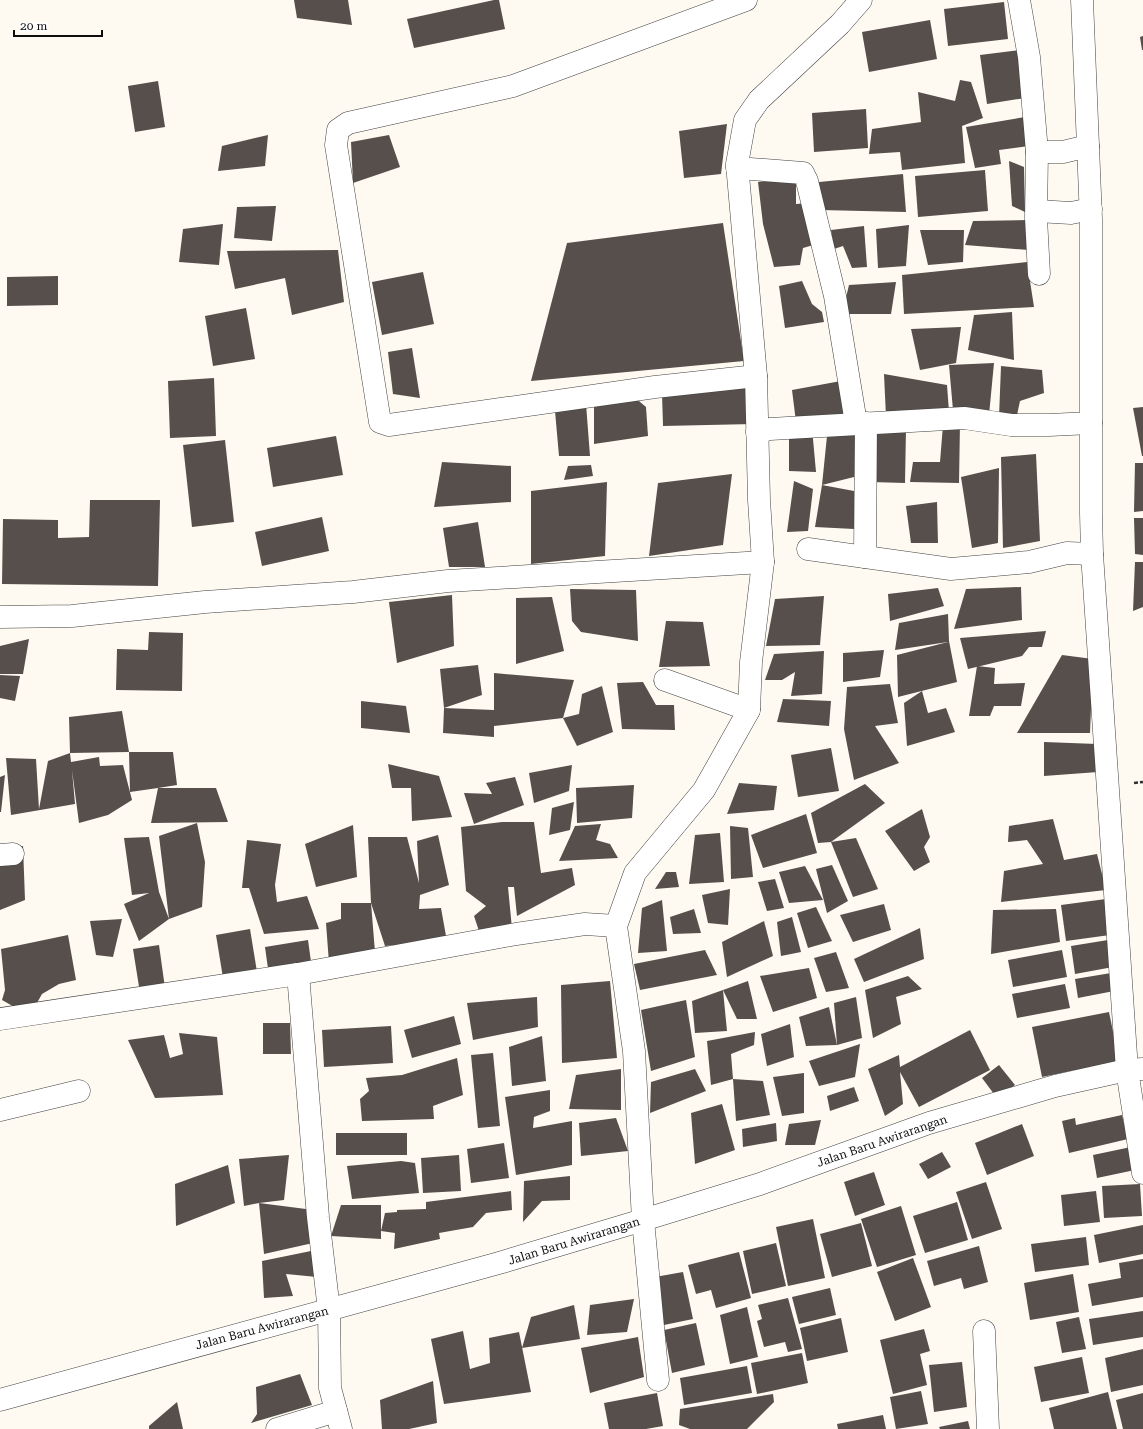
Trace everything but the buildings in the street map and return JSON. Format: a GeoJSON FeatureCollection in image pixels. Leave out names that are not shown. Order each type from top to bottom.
{"type":"FeatureCollection","features":[{"type":"Feature","properties":{"kind":"street"},"geometry":{"type":"LineString","coordinates":[[746,0],[513,86],[348,123],[338,130],[336,145],[380,422],[389,425],[655,387],[756,376]]}},
{"type":"Feature","properties":{"kind":"street"},"geometry":{"type":"LineString","coordinates":[[658,1380],[643,1220],[634,1051],[616,926],[635,872],[704,790],[749,710],[751,662],[763,562],[756,376],[737,168],[745,120],[759,100],[840,24],[861,0]]}},
{"type":"Feature","properties":{"kind":"street"},"geometry":{"type":"LineString","coordinates":[[1019,0],[1048,152],[1064,211],[1087,423],[1092,554],[1143,1174]]}},
{"type":"Feature","properties":{"kind":"street"},"geometry":{"type":"LineString","coordinates":[[1039,274],[1088,146],[1082,0]]}},
{"type":"Feature","properties":{"kind":"street"},"geometry":{"type":"LineString","coordinates":[[1048,152],[1088,146]]}},
{"type":"Feature","properties":{"kind":"street"},"geometry":{"type":"LineString","coordinates":[[737,168],[803,173],[807,181],[835,296],[861,423],[865,557]]}},
{"type":"Feature","properties":{"kind":"street"},"geometry":{"type":"LineString","coordinates":[[757,432],[770,429],[964,418],[1011,425],[1087,423]]}},
{"type":"Feature","properties":{"kind":"street"},"geometry":{"type":"LineString","coordinates":[[808,549],[951,569],[1029,562],[1067,553],[1092,554]]}},
{"type":"Feature","properties":{"kind":"street"},"geometry":{"type":"LineString","coordinates":[[0,617],[72,616],[205,602],[353,592],[448,581],[763,562]]}},
{"type":"Feature","properties":{"kind":"street"},"geometry":{"type":"LineString","coordinates":[[664,680],[749,710]]}},
{"type":"Feature","properties":{"kind":"street"},"geometry":{"type":"LineString","coordinates":[[0,1019],[298,974],[516,934],[585,924],[616,926]]}},
{"type":"Feature","properties":{"kind":"street"},"geometry":{"type":"LineString","coordinates":[[277,1429],[338,1420],[330,1388],[329,1310],[318,1217],[298,974]]}},
{"type":"Feature","properties":{"kind":"street","name":"Jalan Baru Awirarangan"},"geometry":{"type":"LineString","coordinates":[[0,1400],[499,1263],[760,1184],[929,1123],[1055,1086],[1135,1070]]}},
{"type":"Feature","properties":{"kind":"street"},"geometry":{"type":"LineString","coordinates":[[0,1110],[79,1091]]}},
{"type":"Feature","properties":{"kind":"street"},"geometry":{"type":"LineString","coordinates":[[984,1331],[988,1429]]}}]}
